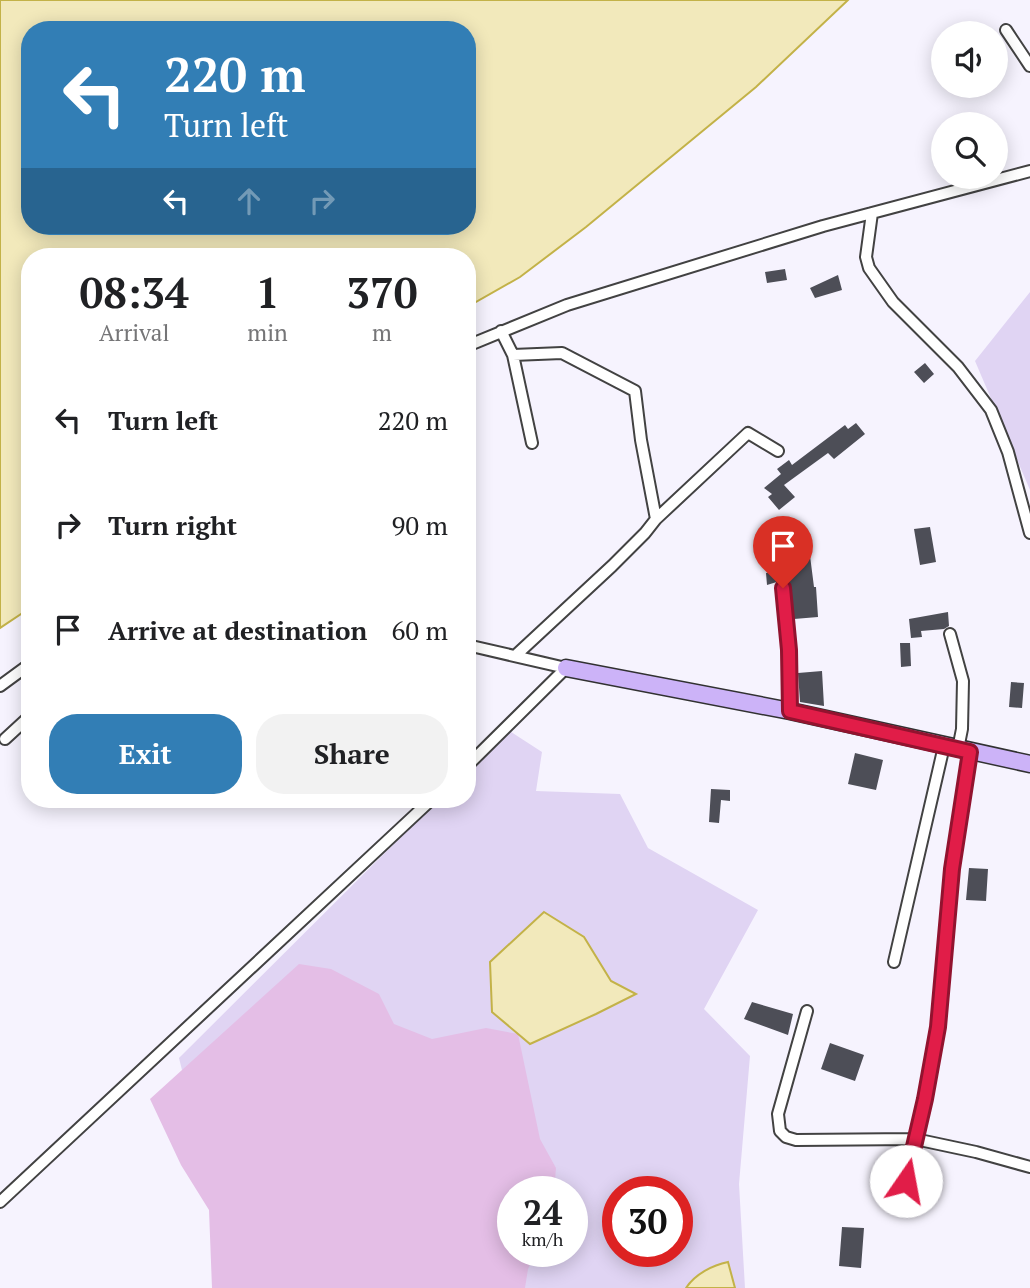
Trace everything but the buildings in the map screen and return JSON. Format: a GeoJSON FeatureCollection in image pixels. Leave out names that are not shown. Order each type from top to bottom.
{"type":"FeatureCollection","features":[{"type":"Feature","properties":{"kind":"street"},"geometry":{"type":"LineString","coordinates":[[1008,33],[1030,66]]}},
{"type":"Feature","properties":{"kind":"street"},"geometry":{"type":"LineString","coordinates":[[476,342],[567,305],[872,213],[1030,171]]}},
{"type":"Feature","properties":{"kind":"street"},"geometry":{"type":"LineString","coordinates":[[872,213],[866,257],[869,268],[893,302],[958,367],[991,410],[1008,452],[1030,533]]}},
{"type":"Feature","properties":{"kind":"street"},"geometry":{"type":"LineString","coordinates":[[501,331],[513,355],[532,443]]}},
{"type":"Feature","properties":{"kind":"street"},"geometry":{"type":"LineString","coordinates":[[513,355],[562,353],[635,391],[656,519]]}},
{"type":"Feature","properties":{"kind":"street"},"geometry":{"type":"LineString","coordinates":[[515,656],[629,550],[656,519],[748,433],[778,451]]}},
{"type":"Feature","properties":{"kind":"street"},"geometry":{"type":"LineString","coordinates":[[783,588],[789,650],[790,711]]}},
{"type":"Feature","properties":{"kind":"street"},"geometry":{"type":"LineString","coordinates":[[894,962],[962,729],[963,681],[950,634]]}},
{"type":"Feature","properties":{"kind":"street"},"geometry":{"type":"LineString","coordinates":[[476,647],[566,668],[790,711],[1030,764]]}},
{"type":"Feature","properties":{"kind":"street"},"geometry":{"type":"LineString","coordinates":[[476,757],[566,668]]}},
{"type":"Feature","properties":{"kind":"street"},"geometry":{"type":"LineString","coordinates":[[0,686],[21,671]]}},
{"type":"Feature","properties":{"kind":"street"},"geometry":{"type":"LineString","coordinates":[[5,739],[21,724]]}},
{"type":"Feature","properties":{"kind":"street"},"geometry":{"type":"LineString","coordinates":[[901,1201],[938,1027],[952,869],[957,749]]}},
{"type":"Feature","properties":{"kind":"street"},"geometry":{"type":"LineString","coordinates":[[0,1202],[422,808]]}},
{"type":"Feature","properties":{"kind":"street"},"geometry":{"type":"LineString","coordinates":[[807,1011],[778,1114],[780,1131],[786,1137],[796,1140],[915,1139],[1030,1167]]}},
{"type":"Feature","properties":{"kind":"shaded area"},"geometry":{"type":"Polygon","coordinates":[[[0,0],[848,0],[756,87],[586,227],[520,277],[476,302],[476,248],[21,248],[21,614],[0,628],[0,0]]]}},
{"type":"Feature","properties":{"kind":"shaded area"},"geometry":{"type":"Polygon","coordinates":[[[1030,292],[1030,490],[975,361],[1030,292]]]}},
{"type":"Feature","properties":{"kind":"shaded area"},"geometry":{"type":"Polygon","coordinates":[[[508,730],[542,752],[536,791],[620,794],[648,848],[758,910],[704,1009],[750,1056],[739,1184],[745,1288],[236,1288],[179,1058],[430,808],[476,808],[476,761],[508,730]]]}},
{"type":"Feature","properties":{"kind":"shaded area"},"geometry":{"type":"Polygon","coordinates":[[[544,912],[584,937],[611,981],[636,994],[530,1044],[492,1012],[490,962],[544,912]]]}},
{"type":"Feature","properties":{"kind":"shaded area"},"geometry":{"type":"Polygon","coordinates":[[[299,964],[331,969],[379,994],[394,1024],[432,1039],[486,1028],[518,1034],[540,1139],[556,1168],[555,1176],[497,1176],[497,1267],[529,1267],[525,1288],[212,1288],[209,1210],[181,1165],[150,1099],[299,964]]]}},
{"type":"Feature","properties":{"kind":"shaded area"},"geometry":{"type":"Polygon","coordinates":[[[728,1262],[735,1288],[686,1288],[694,1278],[705,1271],[728,1262]]]}},
{"type":"Feature","properties":{"kind":"route"},"geometry":{"type":"LineString","coordinates":[[783,588],[789,650],[790,711],[970,752],[952,869],[938,1027],[906,1181]]}}]}
